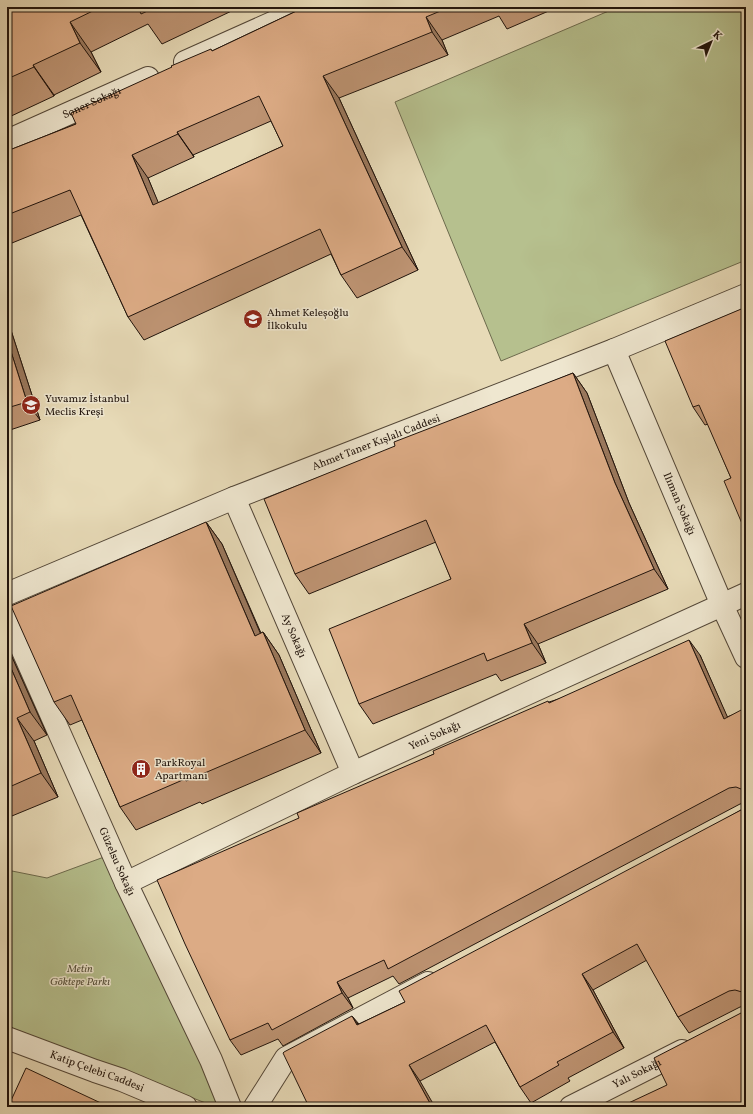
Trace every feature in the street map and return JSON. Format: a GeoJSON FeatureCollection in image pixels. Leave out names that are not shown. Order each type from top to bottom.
{"type":"FeatureCollection","features":[{"type":"Feature","properties":{"kind":"street","name":"Soner Sokağı"},"geometry":{"type":"LineString","coordinates":[[7,141],[308,7]]}},
{"type":"Feature","properties":{"kind":"street","name":"Ahmet Taner Kışlalı Caddesi"},"geometry":{"type":"LineString","coordinates":[[7,594],[234,498],[614,350],[746,295]]}},
{"type":"Feature","properties":{"kind":"street","name":"Ilıman Sokağı"},"geometry":{"type":"LineString","coordinates":[[614,350],[722,605],[746,657]]}},
{"type":"Feature","properties":{"kind":"street","name":"Ay Sokağı"},"geometry":{"type":"LineString","coordinates":[[234,498],[353,773]]}},
{"type":"Feature","properties":{"kind":"street","name":"Yeni Sokağı"},"geometry":{"type":"LineString","coordinates":[[126,883],[353,773],[746,594]]}},
{"type":"Feature","properties":{"kind":"street","name":"Güzelsu Sokağı"},"geometry":{"type":"LineString","coordinates":[[7,615],[126,883],[211,1060],[230,1107]]}},
{"type":"Feature","properties":{"kind":"street"},"geometry":{"type":"LineString","coordinates":[[255,1107],[286,1058],[446,974]]}},
{"type":"Feature","properties":{"kind":"street","name":"Katip Çelebi Caddesi"},"geometry":{"type":"LineString","coordinates":[[7,1038],[122,1080],[186,1107]]}},
{"type":"Feature","properties":{"kind":"street","name":"Yalı Sokağı"},"geometry":{"type":"LineString","coordinates":[[571,1107],[697,1043]]}},
{"type":"Feature","properties":{"kind":"green space"},"geometry":{"type":"Polygon","coordinates":[[[618,7],[746,7],[746,260],[501,361],[395,102],[618,7]]]}},
{"type":"Feature","properties":{"kind":"green space","name":"Metin Göktepe Parkı"},"geometry":{"type":"Polygon","coordinates":[[[104,857],[223,1107],[216,1107],[7,1026],[7,870],[47,878],[104,857]]]}},
{"type":"Feature","properties":{"kind":"building"},"geometry":{"type":"Polygon","coordinates":[[[7,7],[101,7],[70,22],[80,43],[7,79],[7,7]]]}},
{"type":"Feature","properties":{"kind":"building"},"geometry":{"type":"Polygon","coordinates":[[[138,7],[156,7],[141,14],[138,7]]]}},
{"type":"Feature","properties":{"kind":"building"},"geometry":{"type":"Polygon","coordinates":[[[305,7],[450,7],[426,17],[432,32],[323,76],[402,247],[341,275],[320,229],[128,317],[70,190],[7,215],[7,151],[76,124],[71,113],[172,67],[171,66],[211,49],[212,51],[305,7]],[[259,96],[177,132],[178,134],[132,155],[153,205],[283,146],[259,96]]]}},
{"type":"Feature","properties":{"kind":"building"},"geometry":{"type":"Polygon","coordinates":[[[746,294],[746,304],[743,296],[746,294]]]}},
{"type":"Feature","properties":{"kind":"building"},"geometry":{"type":"Polygon","coordinates":[[[746,307],[746,533],[724,481],[731,478],[699,405],[693,407],[665,341],[746,307]]]}},
{"type":"Feature","properties":{"kind":"building"},"geometry":{"type":"Polygon","coordinates":[[[7,339],[27,402],[7,408],[7,339]]]}},
{"type":"Feature","properties":{"kind":"building"},"geometry":{"type":"Polygon","coordinates":[[[573,373],[615,483],[654,569],[524,624],[532,643],[487,661],[484,653],[359,704],[329,629],[451,579],[426,520],[295,574],[264,499],[395,446],[394,442],[573,373]]]}},
{"type":"Feature","properties":{"kind":"building"},"geometry":{"type":"Polygon","coordinates":[[[206,522],[255,636],[263,632],[305,730],[186,781],[185,779],[120,807],[71,695],[54,702],[11,606],[206,522]]]}},
{"type":"Feature","properties":{"kind":"building"},"geometry":{"type":"Polygon","coordinates":[[[689,640],[724,719],[745,708],[746,794],[741,789],[736,787],[729,788],[388,969],[384,960],[337,982],[342,993],[272,1030],[268,1023],[230,1040],[157,880],[299,818],[297,813],[434,754],[433,751],[548,701],[549,703],[689,640]]]}},
{"type":"Feature","properties":{"kind":"building"},"geometry":{"type":"Polygon","coordinates":[[[7,659],[30,712],[17,718],[41,773],[7,788],[7,659]]]}},
{"type":"Feature","properties":{"kind":"building"},"geometry":{"type":"Polygon","coordinates":[[[746,804],[746,997],[742,992],[735,990],[729,991],[678,1017],[637,944],[582,974],[613,1032],[557,1062],[559,1065],[520,1087],[486,1025],[409,1065],[432,1107],[309,1107],[283,1053],[284,1052],[352,1016],[357,1025],[405,1002],[399,991],[741,810],[746,804]]]}},
{"type":"Feature","properties":{"kind":"building"},"geometry":{"type":"Polygon","coordinates":[[[746,1009],[746,1107],[620,1107],[667,1085],[654,1058],[746,1009]]]}},
{"type":"Feature","properties":{"kind":"building"},"geometry":{"type":"Polygon","coordinates":[[[26,1068],[103,1104],[102,1107],[8,1107],[26,1068]]]}},
{"type":"Feature","properties":{"kind":"place","name":"Ahmet Keleşoğlu İlkokulu"},"geometry":{"type":"Point","coordinates":[253,319]}},
{"type":"Feature","properties":{"kind":"place","name":"Yuvamız İstanbul Meclis Kreşi"},"geometry":{"type":"Point","coordinates":[31,405]}},
{"type":"Feature","properties":{"kind":"place","name":"ParkRoyal Apartmanı"},"geometry":{"type":"Point","coordinates":[141,769]}}]}
